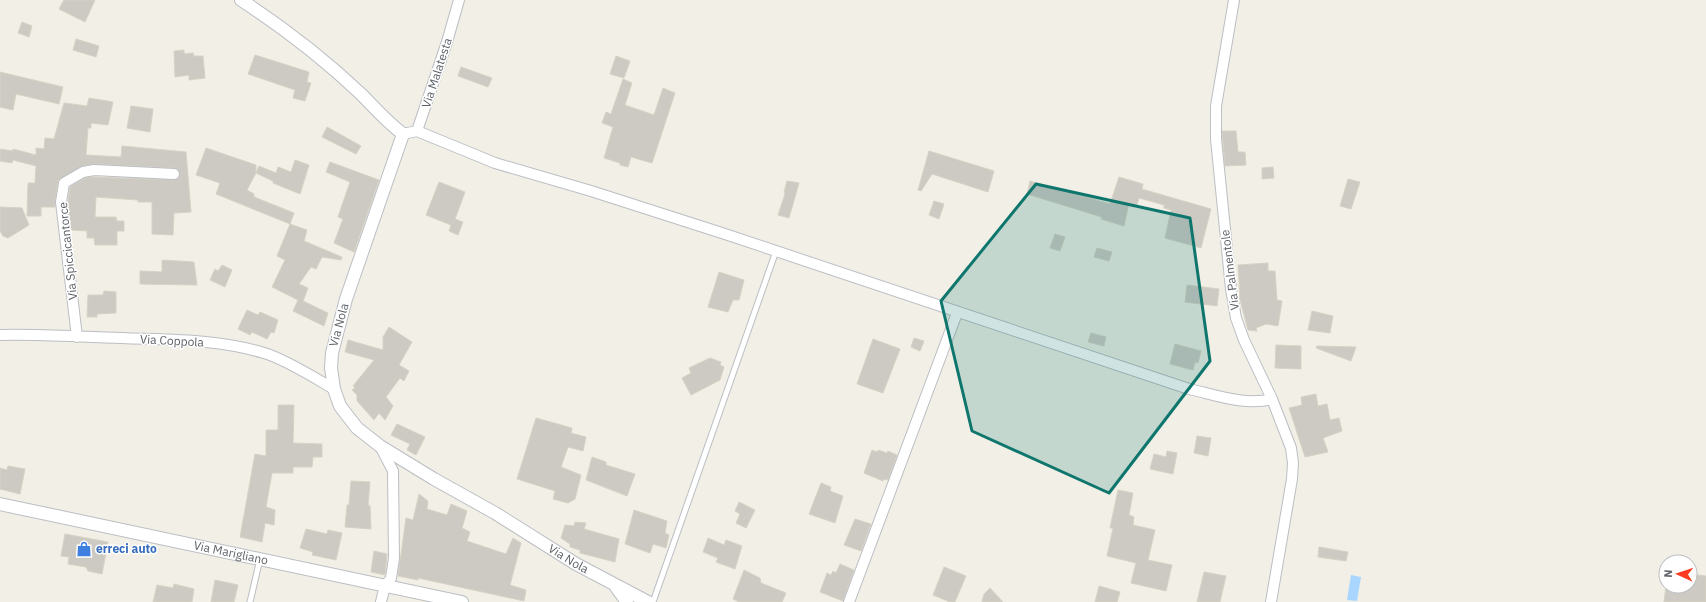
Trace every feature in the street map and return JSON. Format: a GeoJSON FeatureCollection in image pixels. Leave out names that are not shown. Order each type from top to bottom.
{"type":"FeatureCollection","features":[{"type":"Feature","properties":{"kind":"street"},"geometry":{"type":"LineString","coordinates":[[241,0],[300,42],[361,94],[392,126],[403,134],[417,131],[496,163],[591,191],[776,251],[1189,389],[1244,402],[1259,403],[1272,399]]}},
{"type":"Feature","properties":{"kind":"street","name":"Via Malatesta"},"geometry":{"type":"LineString","coordinates":[[417,131],[447,42],[459,0]]}},
{"type":"Feature","properties":{"kind":"street","name":"Via Palmentole"},"geometry":{"type":"LineString","coordinates":[[1234,0],[1216,106],[1216,139],[1231,289],[1236,318],[1244,340],[1272,399],[1291,448],[1293,463],[1292,479],[1271,602]]}},
{"type":"Feature","properties":{"kind":"street","name":"Via Nola"},"geometry":{"type":"LineString","coordinates":[[403,134],[338,326],[332,353],[331,368],[334,389],[340,406],[357,428],[380,446],[434,479],[495,513],[576,564],[648,602]]}},
{"type":"Feature","properties":{"kind":"street","name":"Via Spiccicantorce"},"geometry":{"type":"LineString","coordinates":[[77,337],[62,202],[64,183],[83,172],[94,170],[174,174]]}},
{"type":"Feature","properties":{"kind":"street"},"geometry":{"type":"LineString","coordinates":[[849,602],[957,312]]}},
{"type":"Feature","properties":{"kind":"street","name":"Via Coppola"},"geometry":{"type":"LineString","coordinates":[[0,335],[36,334],[189,341],[234,345],[266,354],[312,376],[334,389]]}},
{"type":"Feature","properties":{"kind":"street"},"geometry":{"type":"LineString","coordinates":[[380,446],[393,470],[394,558],[390,578],[385,586],[381,602]]}},
{"type":"Feature","properties":{"kind":"street","name":"Via Marigliano"},"geometry":{"type":"LineString","coordinates":[[0,504],[462,602]]}},
{"type":"Feature","properties":{"kind":"street","name":"Via Nola"},"geometry":{"type":"LineString","coordinates":[[614,585],[628,602]]}},
{"type":"Feature","properties":{"kind":"lane"},"geometry":{"type":"LineString","coordinates":[[653,602],[776,251]]}},
{"type":"Feature","properties":{"kind":"lane"},"geometry":{"type":"LineString","coordinates":[[250,602],[260,559]]}},
{"type":"Feature","properties":{"kind":"highlighted area"},"geometry":{"type":"Polygon","coordinates":[[[1036,184],[1190,218],[1210,361],[1109,493],[972,431],[941,301],[1036,184]]]}},
{"type":"Feature","properties":{"kind":"water"},"geometry":{"type":"Polygon","coordinates":[[[1351,575],[1361,577],[1357,601],[1347,600],[1351,575]]]}},
{"type":"Feature","properties":{"kind":"building"},"geometry":{"type":"Polygon","coordinates":[[[64,0],[95,0],[85,22],[59,9],[64,0]]]}},
{"type":"Feature","properties":{"kind":"building"},"geometry":{"type":"Polygon","coordinates":[[[22,22],[32,26],[29,37],[18,33],[22,22]]]}},
{"type":"Feature","properties":{"kind":"building"},"geometry":{"type":"Polygon","coordinates":[[[76,39],[99,46],[96,57],[73,50],[76,39]]]}},
{"type":"Feature","properties":{"kind":"building"},"geometry":{"type":"Polygon","coordinates":[[[184,50],[184,54],[193,53],[194,56],[203,56],[205,78],[189,80],[189,75],[175,77],[174,51],[184,50]]]}},
{"type":"Feature","properties":{"kind":"building"},"geometry":{"type":"Polygon","coordinates":[[[255,55],[309,72],[307,82],[311,83],[305,101],[293,98],[295,90],[248,74],[255,55]]]}},
{"type":"Feature","properties":{"kind":"building"},"geometry":{"type":"Polygon","coordinates":[[[616,56],[630,61],[624,78],[610,74],[616,56]]]}},
{"type":"Feature","properties":{"kind":"building"},"geometry":{"type":"Polygon","coordinates":[[[461,67],[492,78],[488,87],[458,76],[461,67]]]}},
{"type":"Feature","properties":{"kind":"building"},"geometry":{"type":"Polygon","coordinates":[[[0,72],[63,87],[59,104],[16,94],[13,110],[0,107],[0,72]]]}},
{"type":"Feature","properties":{"kind":"building"},"geometry":{"type":"Polygon","coordinates":[[[623,79],[632,83],[625,105],[654,115],[663,88],[675,93],[652,163],[631,157],[628,167],[604,158],[613,127],[602,123],[606,112],[611,114],[623,79]]]}},
{"type":"Feature","properties":{"kind":"building"},"geometry":{"type":"Polygon","coordinates":[[[89,98],[113,102],[108,125],[91,123],[91,128],[88,128],[86,155],[121,157],[122,146],[186,152],[191,212],[174,213],[173,235],[152,234],[152,202],[138,202],[138,200],[96,197],[95,217],[116,217],[117,221],[124,221],[124,231],[117,231],[117,245],[95,245],[94,238],[87,238],[87,231],[71,230],[68,202],[70,187],[85,178],[94,177],[174,180],[179,178],[180,174],[178,169],[174,168],[94,164],[82,166],[58,180],[55,207],[41,207],[41,216],[27,216],[28,183],[35,183],[36,166],[13,160],[12,163],[0,161],[0,149],[13,151],[13,149],[36,155],[36,148],[44,149],[45,138],[54,139],[64,103],[87,106],[89,98]]]}},
{"type":"Feature","properties":{"kind":"building"},"geometry":{"type":"Polygon","coordinates":[[[131,106],[153,109],[150,132],[127,128],[131,106]]]}},
{"type":"Feature","properties":{"kind":"building"},"geometry":{"type":"Polygon","coordinates":[[[327,127],[361,146],[356,154],[322,137],[327,127]]]}},
{"type":"Feature","properties":{"kind":"building"},"geometry":{"type":"Polygon","coordinates":[[[1222,131],[1236,131],[1238,152],[1245,152],[1246,165],[1225,166],[1222,131]]]}},
{"type":"Feature","properties":{"kind":"building"},"geometry":{"type":"Polygon","coordinates":[[[206,148],[256,165],[256,173],[247,190],[254,194],[254,197],[294,213],[290,224],[216,194],[220,183],[196,175],[206,148]]]}},
{"type":"Feature","properties":{"kind":"building"},"geometry":{"type":"Polygon","coordinates":[[[929,151],[994,171],[988,192],[932,174],[921,191],[918,190],[929,151]]]}},
{"type":"Feature","properties":{"kind":"building"},"geometry":{"type":"Polygon","coordinates":[[[295,160],[309,165],[300,194],[273,183],[273,181],[256,173],[259,166],[276,173],[278,167],[291,172],[295,160]]]}},
{"type":"Feature","properties":{"kind":"building"},"geometry":{"type":"Polygon","coordinates":[[[330,162],[379,180],[354,252],[334,243],[343,219],[338,217],[350,182],[326,172],[330,162]]]}},
{"type":"Feature","properties":{"kind":"building"},"geometry":{"type":"Polygon","coordinates":[[[1273,167],[1274,178],[1262,179],[1262,168],[1273,167]]]}},
{"type":"Feature","properties":{"kind":"building"},"geometry":{"type":"Polygon","coordinates":[[[1119,177],[1143,184],[1142,189],[1211,209],[1201,248],[1165,238],[1171,210],[1164,208],[1164,205],[1139,198],[1137,205],[1129,203],[1124,226],[1101,219],[1102,217],[1027,194],[1030,181],[1110,204],[1119,177]]]}},
{"type":"Feature","properties":{"kind":"building"},"geometry":{"type":"Polygon","coordinates":[[[1348,179],[1360,182],[1351,209],[1340,206],[1348,179]]]}},
{"type":"Feature","properties":{"kind":"building"},"geometry":{"type":"Polygon","coordinates":[[[787,181],[799,183],[789,218],[778,215],[785,194],[784,192],[787,181]]]}},
{"type":"Feature","properties":{"kind":"building"},"geometry":{"type":"Polygon","coordinates":[[[439,182],[465,192],[455,219],[463,222],[458,235],[449,231],[451,225],[426,215],[439,182]]]}},
{"type":"Feature","properties":{"kind":"building"},"geometry":{"type":"Polygon","coordinates":[[[934,201],[944,204],[939,219],[929,215],[934,201]]]}},
{"type":"Feature","properties":{"kind":"building"},"geometry":{"type":"Polygon","coordinates":[[[0,207],[22,208],[29,225],[8,238],[3,236],[0,231],[0,207]]]}},
{"type":"Feature","properties":{"kind":"building"},"geometry":{"type":"Polygon","coordinates":[[[290,224],[307,230],[304,241],[342,257],[341,260],[322,257],[316,269],[311,267],[299,284],[308,288],[303,301],[328,313],[324,326],[293,311],[298,300],[272,287],[285,260],[277,256],[290,224]]]}},
{"type":"Feature","properties":{"kind":"building"},"geometry":{"type":"Polygon","coordinates":[[[1055,234],[1065,237],[1060,251],[1050,248],[1055,234]]]}},
{"type":"Feature","properties":{"kind":"building"},"geometry":{"type":"Polygon","coordinates":[[[1097,248],[1112,252],[1109,261],[1094,257],[1097,248]]]}},
{"type":"Feature","properties":{"kind":"building"},"geometry":{"type":"Polygon","coordinates":[[[162,260],[194,262],[197,285],[140,284],[140,271],[162,272],[162,260]]]}},
{"type":"Feature","properties":{"kind":"building"},"geometry":{"type":"Polygon","coordinates":[[[1268,263],[1268,271],[1275,271],[1277,300],[1282,301],[1278,326],[1266,324],[1256,328],[1257,331],[1248,330],[1239,296],[1238,265],[1268,263]]]}},
{"type":"Feature","properties":{"kind":"building"},"geometry":{"type":"Polygon","coordinates":[[[222,265],[232,270],[225,287],[210,280],[215,269],[218,271],[222,265]]]}},
{"type":"Feature","properties":{"kind":"building"},"geometry":{"type":"Polygon","coordinates":[[[719,272],[744,280],[739,300],[733,300],[728,312],[708,307],[719,272]]]}},
{"type":"Feature","properties":{"kind":"building"},"geometry":{"type":"Polygon","coordinates":[[[1187,285],[1219,289],[1217,306],[1185,302],[1187,285]]]}},
{"type":"Feature","properties":{"kind":"building"},"geometry":{"type":"Polygon","coordinates":[[[104,291],[116,292],[116,313],[97,314],[97,317],[87,317],[88,295],[103,295],[104,291]]]}},
{"type":"Feature","properties":{"kind":"building"},"geometry":{"type":"Polygon","coordinates":[[[247,310],[258,315],[260,312],[278,320],[274,333],[271,332],[267,339],[252,332],[250,335],[238,329],[247,310]]]}},
{"type":"Feature","properties":{"kind":"building"},"geometry":{"type":"Polygon","coordinates":[[[1312,311],[1333,316],[1330,333],[1308,330],[1312,311]]]}},
{"type":"Feature","properties":{"kind":"building"},"geometry":{"type":"Polygon","coordinates":[[[389,327],[412,342],[399,365],[409,371],[404,381],[400,378],[386,397],[393,406],[385,420],[379,413],[374,420],[357,401],[357,395],[352,390],[355,388],[353,386],[374,360],[345,352],[348,340],[383,350],[383,337],[389,327]]]}},
{"type":"Feature","properties":{"kind":"building"},"geometry":{"type":"Polygon","coordinates":[[[1091,333],[1106,337],[1104,346],[1088,342],[1091,333]]]}},
{"type":"Feature","properties":{"kind":"building"},"geometry":{"type":"Polygon","coordinates":[[[914,338],[924,341],[920,351],[911,347],[914,338]]]}},
{"type":"Feature","properties":{"kind":"building"},"geometry":{"type":"Polygon","coordinates":[[[873,339],[900,349],[883,393],[857,384],[873,339]]]}},
{"type":"Feature","properties":{"kind":"building"},"geometry":{"type":"Polygon","coordinates":[[[1175,344],[1201,351],[1198,363],[1195,362],[1193,370],[1170,364],[1175,344]]]}},
{"type":"Feature","properties":{"kind":"building"},"geometry":{"type":"Polygon","coordinates":[[[1276,345],[1301,346],[1301,369],[1275,368],[1276,345]]]}},
{"type":"Feature","properties":{"kind":"building"},"geometry":{"type":"Polygon","coordinates":[[[1317,346],[1356,347],[1351,361],[1316,348],[1317,346]]]}},
{"type":"Feature","properties":{"kind":"building"},"geometry":{"type":"Polygon","coordinates":[[[710,358],[721,362],[720,365],[724,367],[720,380],[691,395],[682,378],[691,373],[689,368],[710,358]]]}},
{"type":"Feature","properties":{"kind":"building"},"geometry":{"type":"Polygon","coordinates":[[[1316,394],[1318,406],[1327,404],[1330,420],[1339,418],[1342,431],[1323,438],[1328,452],[1305,457],[1289,408],[1302,405],[1301,397],[1316,394]]]}},
{"type":"Feature","properties":{"kind":"building"},"geometry":{"type":"Polygon","coordinates":[[[278,405],[294,405],[293,443],[322,444],[322,457],[313,457],[312,467],[293,467],[293,473],[272,473],[266,507],[275,510],[274,525],[265,523],[262,542],[240,537],[255,454],[266,456],[266,430],[278,430],[278,405]]]}},
{"type":"Feature","properties":{"kind":"building"},"geometry":{"type":"Polygon","coordinates":[[[536,418],[572,428],[571,433],[586,437],[583,451],[568,447],[561,467],[581,475],[575,499],[568,503],[553,499],[555,491],[517,479],[536,418]]]}},
{"type":"Feature","properties":{"kind":"building"},"geometry":{"type":"Polygon","coordinates":[[[397,424],[425,437],[416,455],[407,450],[410,444],[391,435],[397,424]]]}},
{"type":"Feature","properties":{"kind":"building"},"geometry":{"type":"Polygon","coordinates":[[[1197,436],[1211,438],[1208,456],[1194,453],[1197,436]]]}},
{"type":"Feature","properties":{"kind":"building"},"geometry":{"type":"Polygon","coordinates":[[[872,450],[887,453],[888,451],[897,455],[888,480],[884,479],[883,481],[864,473],[872,450]]]}},
{"type":"Feature","properties":{"kind":"building"},"geometry":{"type":"Polygon","coordinates":[[[1167,451],[1177,453],[1173,474],[1150,469],[1154,454],[1166,457],[1167,451]]]}},
{"type":"Feature","properties":{"kind":"building"},"geometry":{"type":"Polygon","coordinates":[[[592,457],[606,462],[606,465],[635,474],[627,496],[586,480],[592,457]]]}},
{"type":"Feature","properties":{"kind":"building"},"geometry":{"type":"Polygon","coordinates":[[[8,466],[25,469],[20,494],[0,489],[0,468],[7,470],[8,466]]]}},
{"type":"Feature","properties":{"kind":"building"},"geometry":{"type":"Polygon","coordinates":[[[351,481],[370,482],[368,505],[370,506],[371,529],[345,527],[351,481]]]}},
{"type":"Feature","properties":{"kind":"building"},"geometry":{"type":"Polygon","coordinates":[[[821,483],[831,487],[830,491],[843,496],[835,523],[809,514],[821,483]]]}},
{"type":"Feature","properties":{"kind":"building"},"geometry":{"type":"Polygon","coordinates":[[[1118,490],[1133,493],[1129,515],[1134,517],[1133,525],[1155,530],[1148,560],[1172,565],[1166,591],[1131,583],[1136,563],[1107,556],[1113,528],[1110,528],[1118,490]]]}},
{"type":"Feature","properties":{"kind":"building"},"geometry":{"type":"Polygon","coordinates":[[[419,494],[428,501],[427,509],[447,515],[451,504],[467,511],[462,528],[470,532],[467,541],[506,554],[513,538],[521,543],[510,585],[526,590],[524,601],[418,578],[418,580],[398,576],[406,518],[413,520],[419,494]]]}},
{"type":"Feature","properties":{"kind":"building"},"geometry":{"type":"Polygon","coordinates":[[[739,502],[755,510],[746,528],[736,523],[740,514],[735,511],[739,502]]]}},
{"type":"Feature","properties":{"kind":"building"},"geometry":{"type":"Polygon","coordinates":[[[634,510],[667,521],[665,533],[669,535],[666,548],[653,544],[650,553],[625,544],[634,510]]]}},
{"type":"Feature","properties":{"kind":"building"},"geometry":{"type":"Polygon","coordinates":[[[855,519],[871,524],[861,551],[844,545],[855,519]]]}},
{"type":"Feature","properties":{"kind":"building"},"geometry":{"type":"Polygon","coordinates":[[[575,522],[586,523],[584,529],[619,539],[615,562],[580,553],[580,550],[570,547],[570,544],[561,538],[565,525],[574,526],[575,522]]]}},
{"type":"Feature","properties":{"kind":"building"},"geometry":{"type":"Polygon","coordinates":[[[306,529],[327,534],[328,530],[342,533],[336,560],[312,555],[313,552],[300,548],[306,529]]]}},
{"type":"Feature","properties":{"kind":"building","name":"erreci auto"},"geometry":{"type":"Polygon","coordinates":[[[65,534],[108,542],[102,574],[88,571],[86,567],[68,564],[69,557],[61,556],[65,534]]]}},
{"type":"Feature","properties":{"kind":"building"},"geometry":{"type":"Polygon","coordinates":[[[708,538],[724,545],[726,540],[742,546],[735,569],[716,562],[718,558],[703,552],[708,538]]]}},
{"type":"Feature","properties":{"kind":"building"},"geometry":{"type":"Polygon","coordinates":[[[1319,547],[1348,552],[1346,561],[1318,557],[1319,547]]]}},
{"type":"Feature","properties":{"kind":"building"},"geometry":{"type":"Polygon","coordinates":[[[374,551],[387,554],[385,575],[371,572],[374,551]]]}},
{"type":"Feature","properties":{"kind":"building"},"geometry":{"type":"Polygon","coordinates":[[[840,564],[854,570],[843,601],[820,592],[827,573],[831,575],[833,571],[836,573],[840,564]]]}},
{"type":"Feature","properties":{"kind":"building"},"geometry":{"type":"Polygon","coordinates":[[[944,567],[966,576],[955,602],[950,602],[933,595],[944,567]]]}},
{"type":"Feature","properties":{"kind":"building"},"geometry":{"type":"Polygon","coordinates":[[[744,570],[760,578],[761,583],[786,593],[782,602],[739,602],[733,599],[744,570]]]}},
{"type":"Feature","properties":{"kind":"building"},"geometry":{"type":"Polygon","coordinates":[[[1204,572],[1226,576],[1220,602],[1197,602],[1204,572]]]}},
{"type":"Feature","properties":{"kind":"building"},"geometry":{"type":"Polygon","coordinates":[[[1698,575],[1706,576],[1706,602],[1664,602],[1665,594],[1698,594],[1698,575]]]}},
{"type":"Feature","properties":{"kind":"building"},"geometry":{"type":"Polygon","coordinates":[[[215,580],[238,585],[234,602],[211,602],[215,580]]]}},
{"type":"Feature","properties":{"kind":"building"},"geometry":{"type":"Polygon","coordinates":[[[174,584],[194,589],[192,602],[153,602],[157,585],[173,588],[174,584]]]}},
{"type":"Feature","properties":{"kind":"building"},"geometry":{"type":"Polygon","coordinates":[[[1099,586],[1120,592],[1117,602],[1095,602],[1099,586]]]}},
{"type":"Feature","properties":{"kind":"building"},"geometry":{"type":"Polygon","coordinates":[[[990,588],[1003,602],[982,602],[984,594],[990,588]]]}},
{"type":"Feature","properties":{"kind":"place","name":"erreci auto"},"geometry":{"type":"Point","coordinates":[84,549]}}]}
